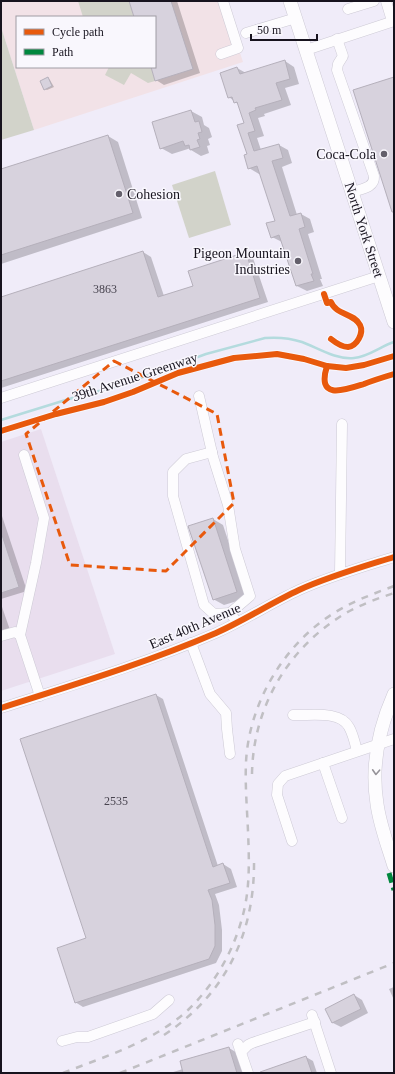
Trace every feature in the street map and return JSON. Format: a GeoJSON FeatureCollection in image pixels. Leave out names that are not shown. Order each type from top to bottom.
{"type":"FeatureCollection","features":[{"type":"Feature","properties":{"kind":"main road","name":"North York Street"},"geometry":{"type":"LineString","coordinates":[[290,1],[379,276],[391,300],[394,322]]}},
{"type":"Feature","properties":{"kind":"main road"},"geometry":{"type":"LineString","coordinates":[[394,694],[384,719],[375,776],[376,796],[382,826],[394,866]]}},
{"type":"Feature","properties":{"kind":"street"},"geometry":{"type":"LineString","coordinates":[[221,54],[238,48],[223,1]]}},
{"type":"Feature","properties":{"kind":"street"},"geometry":{"type":"LineString","coordinates":[[348,9],[374,1]]}},
{"type":"Feature","properties":{"kind":"street"},"geometry":{"type":"LineString","coordinates":[[306,50],[393,21],[386,1]]}},
{"type":"Feature","properties":{"kind":"street"},"geometry":{"type":"LineString","coordinates":[[246,34],[296,18]]}},
{"type":"Feature","properties":{"kind":"street"},"geometry":{"type":"LineString","coordinates":[[337,39],[343,56],[338,64],[337,70],[374,176],[374,180],[370,186],[352,192]]}},
{"type":"Feature","properties":{"kind":"street"},"geometry":{"type":"LineString","coordinates":[[1,398],[379,276]]}},
{"type":"Feature","properties":{"kind":"street"},"geometry":{"type":"LineString","coordinates":[[198,396],[212,452],[228,505],[235,550],[250,596],[230,613],[214,614],[204,605],[173,496],[173,472],[186,459],[212,452]]}},
{"type":"Feature","properties":{"kind":"street"},"geometry":{"type":"LineString","coordinates":[[340,574],[342,424]]}},
{"type":"Feature","properties":{"kind":"street"},"geometry":{"type":"LineString","coordinates":[[24,455],[44,518],[36,563],[20,635],[40,696]]}},
{"type":"Feature","properties":{"kind":"street","name":"East 40th Avenue"},"geometry":{"type":"LineString","coordinates":[[1,708],[122,670],[237,623],[300,589],[340,574],[394,557]]}},
{"type":"Feature","properties":{"kind":"street"},"geometry":{"type":"LineString","coordinates":[[230,613],[237,623]]}},
{"type":"Feature","properties":{"kind":"street"},"geometry":{"type":"LineString","coordinates":[[1,636],[15,632],[20,635]]}},
{"type":"Feature","properties":{"kind":"street"},"geometry":{"type":"LineString","coordinates":[[191,643],[210,694],[226,713],[226,729],[230,754]]}},
{"type":"Feature","properties":{"kind":"street"},"geometry":{"type":"LineString","coordinates":[[293,715],[336,716],[343,720],[348,727],[357,751]]}},
{"type":"Feature","properties":{"kind":"street"},"geometry":{"type":"LineString","coordinates":[[292,841],[277,795],[278,784],[285,776],[394,739]]}},
{"type":"Feature","properties":{"kind":"street"},"geometry":{"type":"LineString","coordinates":[[323,762],[342,818]]}},
{"type":"Feature","properties":{"kind":"street"},"geometry":{"type":"LineString","coordinates":[[62,1041],[77,1037],[88,1037],[153,1014],[169,1000]]}},
{"type":"Feature","properties":{"kind":"street"},"geometry":{"type":"LineString","coordinates":[[248,1073],[239,1048],[314,1019],[331,1073]]}},
{"type":"Feature","properties":{"kind":"highlighted area"},"geometry":{"type":"Polygon","coordinates":[[[114,361],[217,414],[234,503],[166,571],[70,565],[26,434],[114,361]]]}},
{"type":"Feature","properties":{"kind":"shaded area"},"geometry":{"type":"Polygon","coordinates":[[[1,1],[223,1],[243,62],[34,130],[1,27],[1,1]]]}},
{"type":"Feature","properties":{"kind":"shaded area"},"geometry":{"type":"Polygon","coordinates":[[[78,1],[129,1],[134,16],[83,16],[78,1]]]}},
{"type":"Feature","properties":{"kind":"shaded area"},"geometry":{"type":"Polygon","coordinates":[[[1,27],[34,130],[1,140],[1,27]]]}},
{"type":"Feature","properties":{"kind":"shaded area"},"geometry":{"type":"Polygon","coordinates":[[[108,68],[151,68],[155,81],[148,83],[131,73],[124,85],[105,75],[108,68]]]}},
{"type":"Feature","properties":{"kind":"shaded area"},"geometry":{"type":"Polygon","coordinates":[[[215,171],[231,225],[189,238],[172,185],[215,171]]]}},
{"type":"Feature","properties":{"kind":"shaded area"},"geometry":{"type":"Polygon","coordinates":[[[41,429],[115,654],[1,691],[1,442],[41,429]]]}},
{"type":"Feature","properties":{"kind":"building"},"geometry":{"type":"Polygon","coordinates":[[[129,1],[171,1],[193,69],[155,81],[151,68],[156,68],[156,16],[134,16],[129,1]]]}},
{"type":"Feature","properties":{"kind":"building"},"geometry":{"type":"Polygon","coordinates":[[[285,60],[290,79],[276,83],[282,100],[255,108],[256,110],[249,113],[255,131],[248,133],[254,151],[279,144],[283,158],[272,161],[290,216],[301,213],[305,227],[299,229],[314,281],[296,286],[279,235],[271,238],[266,223],[275,221],[257,166],[248,169],[244,155],[247,154],[237,125],[244,123],[237,102],[234,103],[232,97],[228,98],[220,73],[237,67],[240,74],[285,60]]]}},
{"type":"Feature","properties":{"kind":"building"},"geometry":{"type":"Polygon","coordinates":[[[48,77],[52,86],[44,90],[40,81],[48,77]]]}},
{"type":"Feature","properties":{"kind":"building","name":"Coca-Cola"},"geometry":{"type":"Polygon","coordinates":[[[394,77],[394,212],[392,212],[353,90],[394,77]]]}},
{"type":"Feature","properties":{"kind":"building"},"geometry":{"type":"Polygon","coordinates":[[[191,110],[195,122],[199,121],[202,132],[198,133],[200,139],[197,140],[200,147],[190,150],[189,145],[185,146],[183,141],[160,149],[152,122],[191,110]]]}},
{"type":"Feature","properties":{"kind":"building"},"geometry":{"type":"Polygon","coordinates":[[[108,135],[133,213],[1,255],[1,169],[108,135]]]}},
{"type":"Feature","properties":{"kind":"building"},"geometry":{"type":"Polygon","coordinates":[[[143,251],[158,297],[193,286],[188,271],[246,252],[260,298],[1,381],[1,297],[143,251]]]}},
{"type":"Feature","properties":{"kind":"building"},"geometry":{"type":"Polygon","coordinates":[[[213,518],[237,592],[213,600],[188,526],[213,518]]]}},
{"type":"Feature","properties":{"kind":"building"},"geometry":{"type":"Polygon","coordinates":[[[1,535],[19,587],[1,593],[1,535]]]}},
{"type":"Feature","properties":{"kind":"building"},"geometry":{"type":"Polygon","coordinates":[[[156,694],[213,867],[223,863],[230,883],[208,890],[212,900],[215,925],[215,946],[209,959],[75,1003],[57,948],[86,938],[20,739],[156,694]]]}},
{"type":"Feature","properties":{"kind":"building"},"geometry":{"type":"Polygon","coordinates":[[[354,994],[361,1009],[332,1023],[325,1009],[354,994]]]}},
{"type":"Feature","properties":{"kind":"building"},"geometry":{"type":"Polygon","coordinates":[[[229,1047],[237,1073],[183,1073],[180,1061],[229,1047]]]}},
{"type":"Feature","properties":{"kind":"building"},"geometry":{"type":"Polygon","coordinates":[[[306,1056],[312,1073],[260,1073],[260,1072],[306,1056]]]}},
{"type":"Feature","properties":{"kind":"waterway"},"geometry":{"type":"LineString","coordinates":[[1,420],[118,386],[206,354],[265,338],[284,338],[302,342],[327,353],[347,358],[364,356],[394,342]]}},
{"type":"Feature","properties":{"kind":"railway"},"geometry":{"type":"LineString","coordinates":[[63,1073],[112,1054],[144,1040],[160,1031],[188,1010],[217,975],[237,935],[247,897],[249,859],[246,762],[254,718],[262,697],[272,677],[285,658],[316,626],[348,605],[394,586]]}},
{"type":"Feature","properties":{"kind":"railway"},"geometry":{"type":"LineString","coordinates":[[252,774],[254,750],[266,705],[276,684],[289,664],[304,646],[321,630],[341,616],[367,603],[394,593]]}},
{"type":"Feature","properties":{"kind":"railway"},"geometry":{"type":"LineString","coordinates":[[164,1035],[186,1019],[204,1001],[220,981],[233,960],[242,937],[249,912],[253,887],[254,860]]}},
{"type":"Feature","properties":{"kind":"railway"},"geometry":{"type":"LineString","coordinates":[[120,1073],[394,963]]}},
{"type":"Feature","properties":{"kind":"marked path"},"geometry":{"type":"LineString","coordinates":[[389,873],[394,890]]}},
{"type":"Feature","properties":{"kind":"cycle path"},"geometry":{"type":"LineString","coordinates":[[324,294],[327,303],[331,302],[333,306],[341,312],[354,318],[361,328],[359,339],[351,346],[344,346],[331,339]]}},
{"type":"Feature","properties":{"kind":"cycle path","name":"39th Avenue Greenway"},"geometry":{"type":"LineString","coordinates":[[1,431],[56,414],[104,402],[133,392],[178,373],[234,358],[277,354],[304,359],[327,366],[346,368],[364,365],[394,356]]}},
{"type":"Feature","properties":{"kind":"cycle path"},"geometry":{"type":"LineString","coordinates":[[327,366],[325,384],[329,389],[334,390],[349,389],[394,374]]}},
{"type":"Feature","properties":{"kind":"cycle path"},"geometry":{"type":"LineString","coordinates":[[1,708],[109,673],[190,644],[237,623],[289,595],[322,580],[394,557]]}},
{"type":"Feature","properties":{"kind":"place","name":"Coca-Cola"},"geometry":{"type":"Point","coordinates":[384,154]}},
{"type":"Feature","properties":{"kind":"place","name":"Cohesion"},"geometry":{"type":"Point","coordinates":[119,194]}},
{"type":"Feature","properties":{"kind":"place","name":"Pigeon Mountain Industries"},"geometry":{"type":"Point","coordinates":[298,261]}}]}
